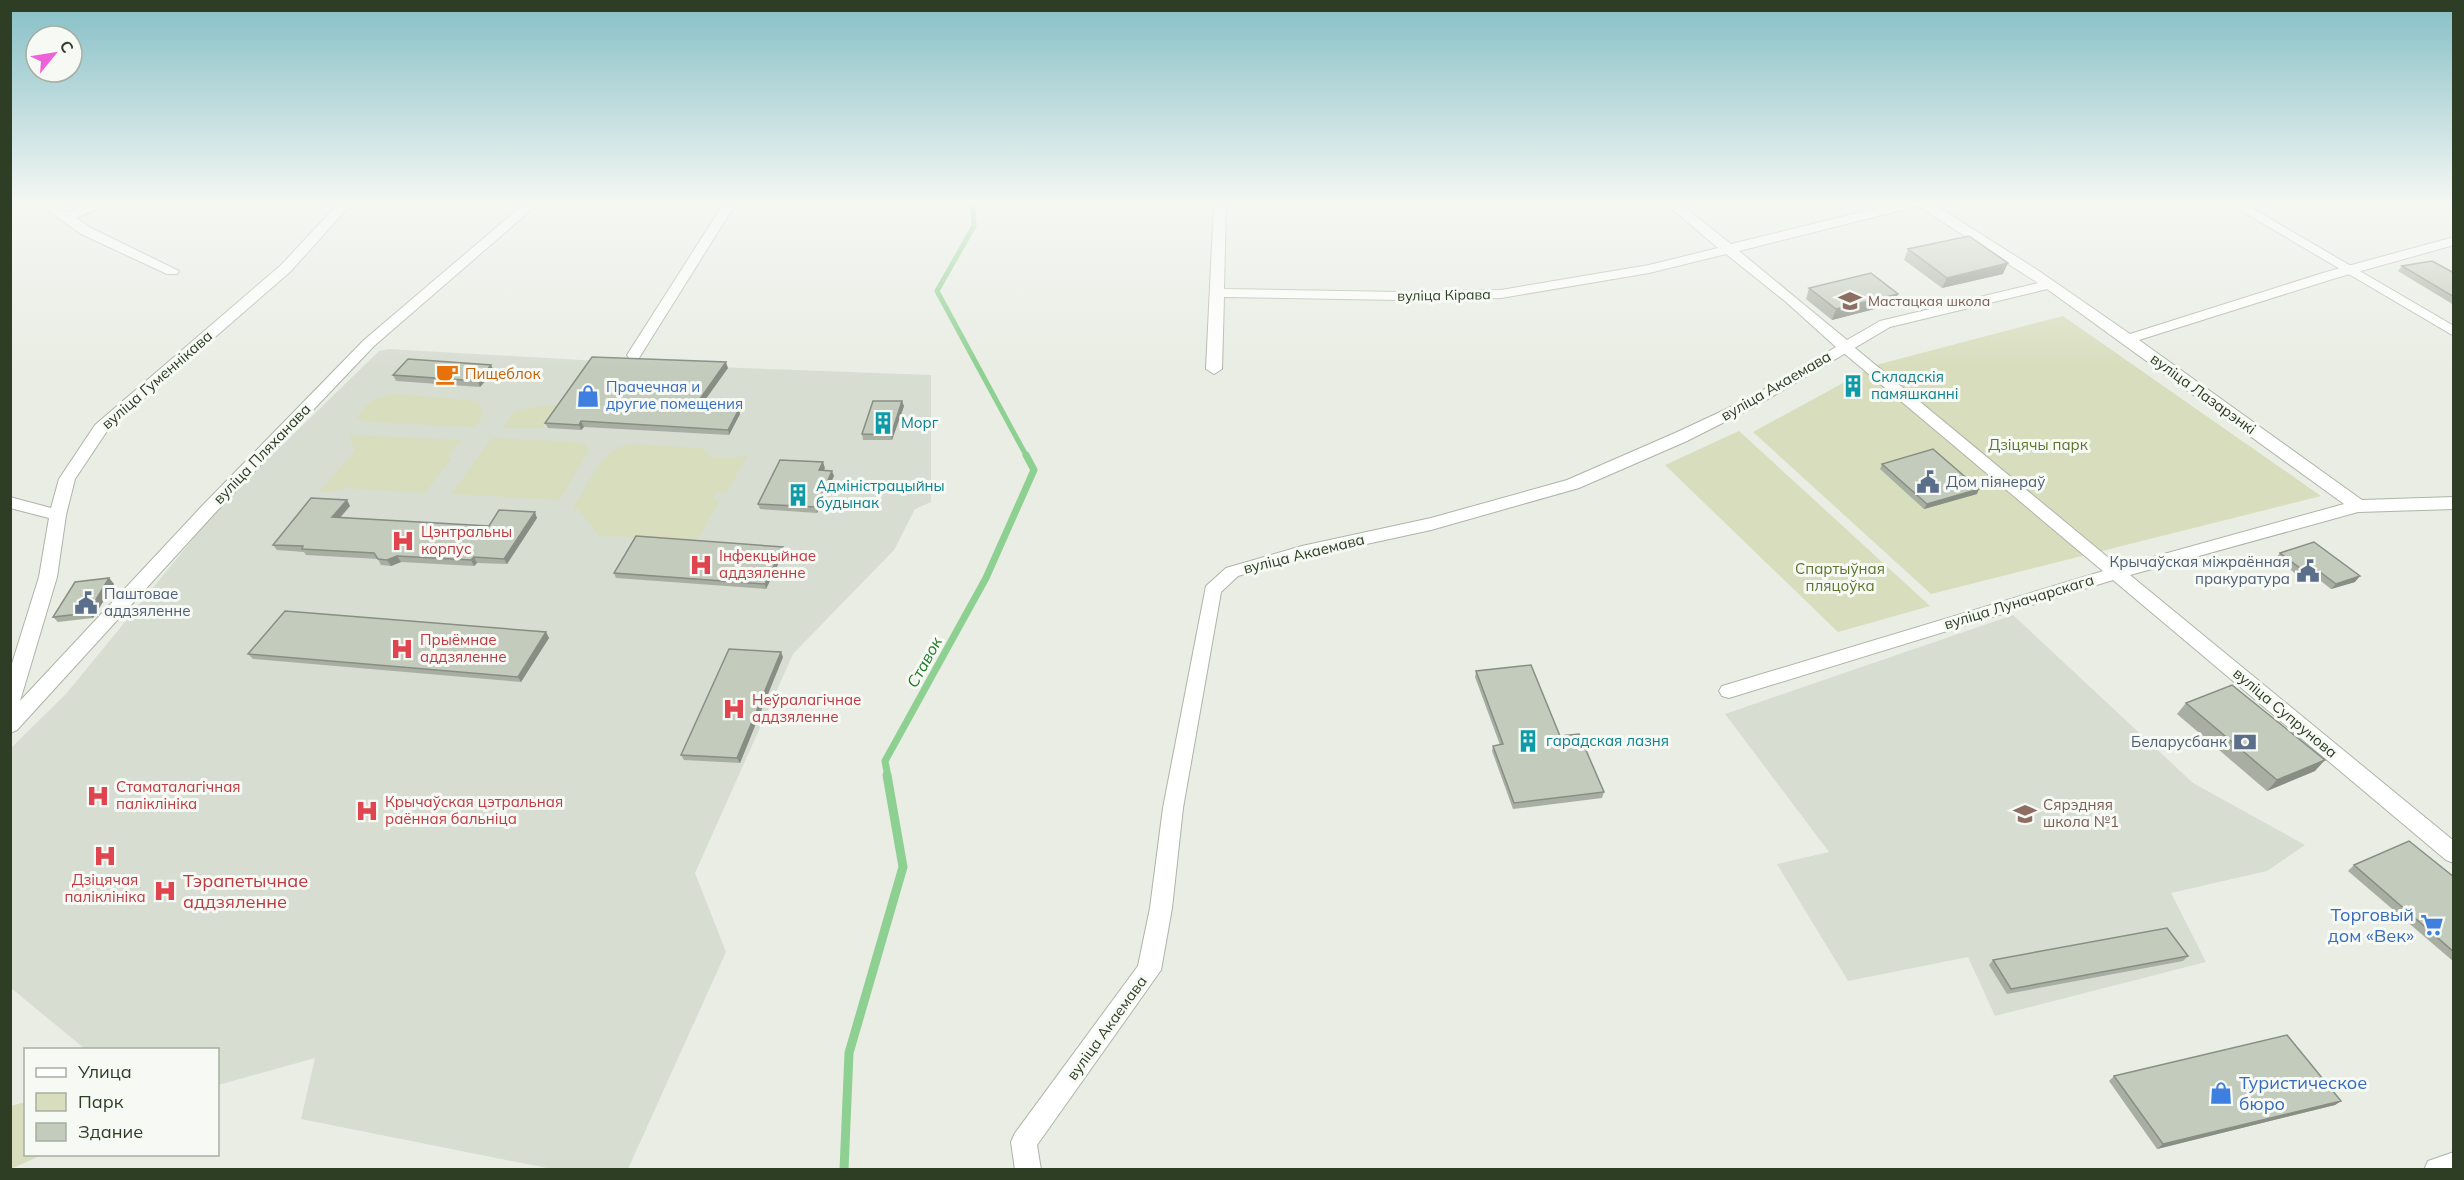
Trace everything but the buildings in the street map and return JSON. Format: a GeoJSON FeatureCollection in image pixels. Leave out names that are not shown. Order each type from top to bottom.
{"type":"FeatureCollection","features":[{"type":"Feature","properties":{"kind":"street"},"geometry":{"type":"LineString","coordinates":[[144,258],[172,271]]}},
{"type":"Feature","properties":{"kind":"street","name":"вуліца Гуменнікава"},"geometry":{"type":"LineString","coordinates":[[10,704],[48,577],[58,515],[67,479],[101,428],[295,258]]}},
{"type":"Feature","properties":{"kind":"street","name":"вуліца Пляханава"},"geometry":{"type":"LineString","coordinates":[[10,725],[208,510],[369,343],[468,258]]}},
{"type":"Feature","properties":{"kind":"street"},"geometry":{"type":"LineString","coordinates":[[634,355],[695,258]]}},
{"type":"Feature","properties":{"kind":"street"},"geometry":{"type":"LineString","coordinates":[[1214,369],[1218,258]]}},
{"type":"Feature","properties":{"kind":"street","name":"вуліца Кірава"},"geometry":{"type":"LineString","coordinates":[[1216,293],[1399,296],[1501,294],[1649,269],[1696,258]]}},
{"type":"Feature","properties":{"kind":"street","name":"вуліца Супрунова"},"geometry":{"type":"LineString","coordinates":[[1740,258],[2454,854]]}},
{"type":"Feature","properties":{"kind":"street","name":"вуліца Лазарэнкі"},"geometry":{"type":"LineString","coordinates":[[2010,258],[2128,339],[2358,506]]}},
{"type":"Feature","properties":{"kind":"street"},"geometry":{"type":"LineString","coordinates":[[2326,258],[2454,333]]}},
{"type":"Feature","properties":{"kind":"street"},"geometry":{"type":"LineString","coordinates":[[2128,339],[2394,258]]}},
{"type":"Feature","properties":{"kind":"street","name":"вуліца Акаемава"},"geometry":{"type":"LineString","coordinates":[[1028,1170],[1024,1142],[1149,970],[1161,908],[1173,808],[1212,590],[1232,572],[1302,552],[1431,524],[1572,484],[1681,437],[1751,403],[1844,346],[1885,324],[2047,285]]}},
{"type":"Feature","properties":{"kind":"street"},"geometry":{"type":"LineString","coordinates":[[10,502],[58,515]]}},
{"type":"Feature","properties":{"kind":"street","name":"вуліца Луначарскага"},"geometry":{"type":"LineString","coordinates":[[1729,691],[2116,573],[2358,506],[2454,503]]}},
{"type":"Feature","properties":{"kind":"street"},"geometry":{"type":"LineString","coordinates":[[2437,1170],[2454,1164]]}},
{"type":"Feature","properties":{"kind":"shaded area","name":"Крычаўская цэтральная раённая бальніца"},"geometry":{"type":"Polygon","coordinates":[[[389,349],[686,366],[931,375],[931,502],[915,509],[894,550],[793,654],[695,873],[726,952],[628,1169],[552,1169],[301,1119],[315,1058],[219,1085],[219,1048],[84,1048],[11,988],[11,748],[66,694],[201,529],[197,528],[379,351],[389,349]]]}},
{"type":"Feature","properties":{"kind":"shaded area","name":"Сярэдняя школа №1"},"geometry":{"type":"Polygon","coordinates":[[[2013,615],[2193,783],[2305,845],[2267,871],[2171,893],[2206,962],[1995,1016],[1968,957],[1848,981],[1777,864],[1829,852],[1725,714],[2013,615]]]}},
{"type":"Feature","properties":{"kind":"green space","name":"Дзіцячы парк"},"geometry":{"type":"Polygon","coordinates":[[[2063,316],[2321,496],[1931,594],[1753,432],[1876,365],[2063,316]]]}},
{"type":"Feature","properties":{"kind":"green space"},"geometry":{"type":"Polygon","coordinates":[[[396,394],[478,401],[482,416],[479,422],[472,427],[368,422],[356,418],[373,401],[396,394]]]}},
{"type":"Feature","properties":{"kind":"green space"},"geometry":{"type":"Polygon","coordinates":[[[559,404],[543,428],[503,428],[515,410],[559,404]]]}},
{"type":"Feature","properties":{"kind":"green space","name":"Спартыўная пляцоўка"},"geometry":{"type":"Polygon","coordinates":[[[1739,431],[1930,606],[1838,632],[1665,465],[1739,431]]]}},
{"type":"Feature","properties":{"kind":"green space"},"geometry":{"type":"Polygon","coordinates":[[[349,435],[461,440],[447,457],[452,458],[425,493],[345,488],[332,492],[319,492],[355,451],[349,435]]]}},
{"type":"Feature","properties":{"kind":"green space"},"geometry":{"type":"Polygon","coordinates":[[[492,438],[573,442],[585,444],[589,451],[559,500],[451,494],[492,438]]]}},
{"type":"Feature","properties":{"kind":"green space"},"geometry":{"type":"Polygon","coordinates":[[[631,444],[702,448],[713,458],[748,455],[726,493],[717,492],[714,499],[720,500],[698,539],[599,536],[579,510],[572,509],[603,461],[620,447],[631,444]]]}},
{"type":"Feature","properties":{"kind":"green space"},"geometry":{"type":"Polygon","coordinates":[[[24,1102],[24,1156],[40,1156],[11,1169],[11,1106],[24,1102]]]}},
{"type":"Feature","properties":{"kind":"waterway","name":"Ставок"},"geometry":{"type":"LineString","coordinates":[[956,258],[937,291],[1027,457]]}},
{"type":"Feature","properties":{"kind":"waterway","name":"Ставок"},"geometry":{"type":"LineString","coordinates":[[888,777],[885,761],[986,578],[1034,470],[1026,455]]}},
{"type":"Feature","properties":{"kind":"waterway","name":"Ставок"},"geometry":{"type":"LineString","coordinates":[[844,1170],[849,1053],[903,867],[887,775]]}},
{"type":"Feature","properties":{"kind":"place","name":"Мастацкая школа"},"geometry":{"type":"Point","coordinates":[1850,301]}},
{"type":"Feature","properties":{"kind":"place","name":"Пищеблок"},"geometry":{"type":"Point","coordinates":[447,374]}},
{"type":"Feature","properties":{"kind":"place","name":"Складскія памяшканні"},"geometry":{"type":"Point","coordinates":[1853,386]}},
{"type":"Feature","properties":{"kind":"place","name":"Прачечная и другие помещения"},"geometry":{"type":"Point","coordinates":[588,396]}},
{"type":"Feature","properties":{"kind":"place","name":"Морг"},"geometry":{"type":"Point","coordinates":[883,423]}},
{"type":"Feature","properties":{"kind":"place","name":"Дом піянераў"},"geometry":{"type":"Point","coordinates":[1928,482]}},
{"type":"Feature","properties":{"kind":"place","name":"Адміністрацыйны будынак"},"geometry":{"type":"Point","coordinates":[798,495]}},
{"type":"Feature","properties":{"kind":"place","name":"Цэнтральны корпус"},"geometry":{"type":"Point","coordinates":[403,541]}},
{"type":"Feature","properties":{"kind":"place","name":"Інфекцыйнае аддзяленне"},"geometry":{"type":"Point","coordinates":[701,565]}},
{"type":"Feature","properties":{"kind":"place","name":"Крычаўская міжраённая пракуратура"},"geometry":{"type":"Point","coordinates":[2308,571]}},
{"type":"Feature","properties":{"kind":"place","name":"Паштовае аддзяленне"},"geometry":{"type":"Point","coordinates":[86,603]}},
{"type":"Feature","properties":{"kind":"place","name":"Прыёмнае аддзяленне"},"geometry":{"type":"Point","coordinates":[402,649]}},
{"type":"Feature","properties":{"kind":"place","name":"Неўралагічнае аддзяленне"},"geometry":{"type":"Point","coordinates":[734,709]}},
{"type":"Feature","properties":{"kind":"place","name":"гарадская лазня"},"geometry":{"type":"Point","coordinates":[1528,741]}},
{"type":"Feature","properties":{"kind":"place","name":"Беларусбанк"},"geometry":{"type":"Point","coordinates":[2245,742]}},
{"type":"Feature","properties":{"kind":"place","name":"Стаматалагічная паліклініка"},"geometry":{"type":"Point","coordinates":[98,796]}},
{"type":"Feature","properties":{"kind":"place","name":"Крычаўская цэтральная раённая бальніца"},"geometry":{"type":"Point","coordinates":[367,811]}},
{"type":"Feature","properties":{"kind":"place","name":"Сярэдняя школа №1"},"geometry":{"type":"Point","coordinates":[2025,814]}},
{"type":"Feature","properties":{"kind":"place","name":"Дзіцячая паліклініка"},"geometry":{"type":"Point","coordinates":[105,856]}},
{"type":"Feature","properties":{"kind":"place","name":"Тэрапетычнае аддзяленне"},"geometry":{"type":"Point","coordinates":[165,891]}},
{"type":"Feature","properties":{"kind":"place","name":"Торговый дом «Век»"},"geometry":{"type":"Point","coordinates":[2432,925]}},
{"type":"Feature","properties":{"kind":"place","name":"Туристическое бюро"},"geometry":{"type":"Point","coordinates":[2221,1093]}}]}
